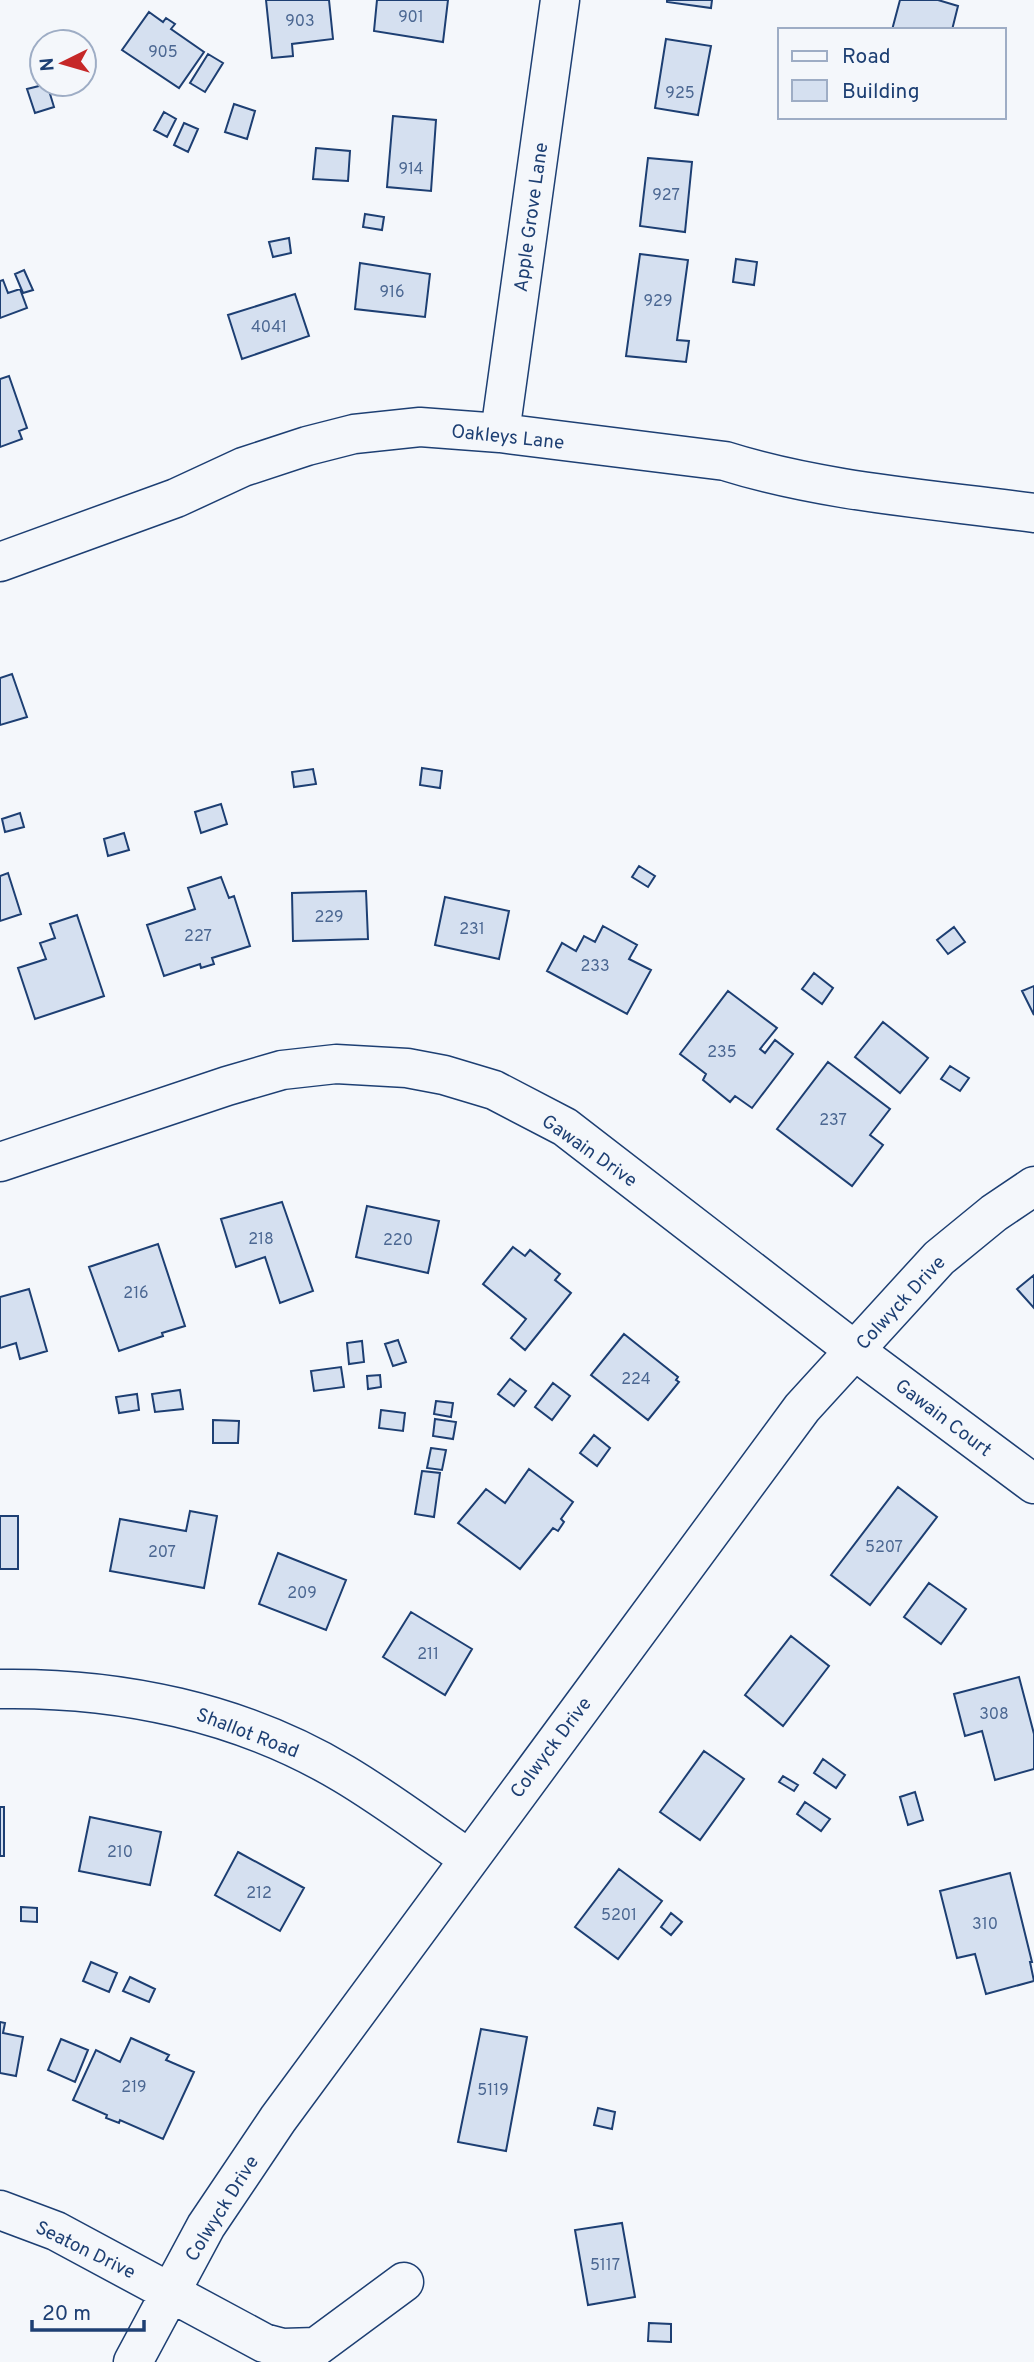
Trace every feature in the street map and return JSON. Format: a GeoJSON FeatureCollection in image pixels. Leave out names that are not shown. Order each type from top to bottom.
{"type":"FeatureCollection","features":[{"type":"Feature","properties":{"kind":"street","name":"Apple Grove Lane"},"geometry":{"type":"LineString","coordinates":[[500,433],[560,0]]}},
{"type":"Feature","properties":{"kind":"street","name":"Oakleys Lane"},"geometry":{"type":"LineString","coordinates":[[0,562],[176,499],[243,467],[354,434],[420,427],[500,433],[724,461],[759,472],[820,484],[1034,513]]}},
{"type":"Feature","properties":{"kind":"street","name":"Gawain Drive"},"geometry":{"type":"LineString","coordinates":[[0,1161],[282,1070],[336,1064],[407,1068],[444,1075],[494,1090],[565,1127],[854,1350]]}},
{"type":"Feature","properties":{"kind":"street","name":"Colwyck Drive"},"geometry":{"type":"LineString","coordinates":[[133,2362],[206,2226],[278,2119],[802,1408],[939,1258],[994,1213],[1034,1185]]}},
{"type":"Feature","properties":{"kind":"street","name":"Gawain Court"},"geometry":{"type":"LineString","coordinates":[[854,1350],[1034,1484]]}},
{"type":"Feature","properties":{"kind":"street","name":"Shallot Road"},"geometry":{"type":"LineString","coordinates":[[0,1689],[37,1688],[128,1697],[208,1714],[295,1748],[344,1774],[468,1858]]}},
{"type":"Feature","properties":{"kind":"street","name":"Seaton Drive"},"geometry":{"type":"LineString","coordinates":[[0,2210],[56,2231],[264,2343],[283,2348],[316,2347],[404,2282]]}},
{"type":"Feature","properties":{"kind":"building"},"geometry":{"type":"Polygon","coordinates":[[[266,0],[329,0],[333,39],[292,44],[293,56],[272,58],[266,0]]]}},
{"type":"Feature","properties":{"kind":"building"},"geometry":{"type":"Polygon","coordinates":[[[377,0],[448,0],[443,42],[374,31],[377,0]]]}},
{"type":"Feature","properties":{"kind":"building"},"geometry":{"type":"Polygon","coordinates":[[[667,0],[712,0],[711,8],[667,0]]]}},
{"type":"Feature","properties":{"kind":"building"},"geometry":{"type":"Polygon","coordinates":[[[900,0],[938,0],[958,6],[952,28],[893,28],[900,0]]]}},
{"type":"Feature","properties":{"kind":"building"},"geometry":{"type":"Polygon","coordinates":[[[149,12],[163,22],[166,18],[175,24],[171,29],[204,52],[179,88],[122,50],[149,12]]]}},
{"type":"Feature","properties":{"kind":"building"},"geometry":{"type":"Polygon","coordinates":[[[666,39],[711,46],[698,115],[655,108],[666,39]]]}},
{"type":"Feature","properties":{"kind":"building"},"geometry":{"type":"Polygon","coordinates":[[[208,54],[223,63],[205,92],[190,83],[208,54]]]}},
{"type":"Feature","properties":{"kind":"building"},"geometry":{"type":"Polygon","coordinates":[[[30,98],[51,98],[54,107],[35,113],[30,98]]]}},
{"type":"Feature","properties":{"kind":"building"},"geometry":{"type":"Polygon","coordinates":[[[234,104],[255,111],[247,139],[225,132],[234,104]]]}},
{"type":"Feature","properties":{"kind":"building"},"geometry":{"type":"Polygon","coordinates":[[[164,112],[176,119],[167,137],[154,130],[164,112]]]}},
{"type":"Feature","properties":{"kind":"building"},"geometry":{"type":"Polygon","coordinates":[[[393,116],[436,120],[431,191],[387,187],[393,116]]]}},
{"type":"Feature","properties":{"kind":"building"},"geometry":{"type":"Polygon","coordinates":[[[184,123],[198,129],[188,152],[174,145],[184,123]]]}},
{"type":"Feature","properties":{"kind":"building"},"geometry":{"type":"Polygon","coordinates":[[[316,148],[350,151],[348,181],[313,179],[316,148]]]}},
{"type":"Feature","properties":{"kind":"building"},"geometry":{"type":"Polygon","coordinates":[[[648,158],[692,162],[685,232],[640,226],[648,158]]]}},
{"type":"Feature","properties":{"kind":"building"},"geometry":{"type":"Polygon","coordinates":[[[365,214],[384,217],[382,230],[363,227],[365,214]]]}},
{"type":"Feature","properties":{"kind":"building"},"geometry":{"type":"Polygon","coordinates":[[[289,238],[291,253],[273,257],[269,242],[289,238]]]}},
{"type":"Feature","properties":{"kind":"building"},"geometry":{"type":"Polygon","coordinates":[[[640,254],[688,260],[677,340],[689,341],[686,362],[626,356],[640,254]]]}},
{"type":"Feature","properties":{"kind":"building"},"geometry":{"type":"Polygon","coordinates":[[[736,259],[757,262],[754,285],[733,282],[736,259]]]}},
{"type":"Feature","properties":{"kind":"building"},"geometry":{"type":"Polygon","coordinates":[[[360,263],[430,274],[425,317],[355,309],[360,263]]]}},
{"type":"Feature","properties":{"kind":"building"},"geometry":{"type":"Polygon","coordinates":[[[24,270],[33,290],[23,293],[15,274],[24,270]]]}},
{"type":"Feature","properties":{"kind":"building"},"geometry":{"type":"Polygon","coordinates":[[[3,280],[8,293],[20,289],[27,308],[0,318],[0,281],[3,280]]]}},
{"type":"Feature","properties":{"kind":"building"},"geometry":{"type":"Polygon","coordinates":[[[295,294],[309,336],[242,359],[228,315],[295,294]]]}},
{"type":"Feature","properties":{"kind":"building"},"geometry":{"type":"Polygon","coordinates":[[[9,376],[27,428],[19,431],[22,439],[0,447],[0,379],[9,376]]]}},
{"type":"Feature","properties":{"kind":"building"},"geometry":{"type":"Polygon","coordinates":[[[12,674],[27,717],[0,725],[0,678],[12,674]]]}},
{"type":"Feature","properties":{"kind":"building"},"geometry":{"type":"Polygon","coordinates":[[[422,768],[442,771],[440,788],[420,785],[422,768]]]}},
{"type":"Feature","properties":{"kind":"building"},"geometry":{"type":"Polygon","coordinates":[[[313,769],[316,784],[294,787],[292,772],[313,769]]]}},
{"type":"Feature","properties":{"kind":"building"},"geometry":{"type":"Polygon","coordinates":[[[221,804],[227,824],[201,833],[195,812],[221,804]]]}},
{"type":"Feature","properties":{"kind":"building"},"geometry":{"type":"Polygon","coordinates":[[[20,813],[24,827],[5,832],[2,819],[20,813]]]}},
{"type":"Feature","properties":{"kind":"building"},"geometry":{"type":"Polygon","coordinates":[[[124,833],[129,850],[108,856],[104,839],[124,833]]]}},
{"type":"Feature","properties":{"kind":"building"},"geometry":{"type":"Polygon","coordinates":[[[639,866],[655,876],[648,887],[632,877],[639,866]]]}},
{"type":"Feature","properties":{"kind":"building"},"geometry":{"type":"Polygon","coordinates":[[[8,873],[21,914],[0,921],[0,876],[8,873]]]}},
{"type":"Feature","properties":{"kind":"building"},"geometry":{"type":"Polygon","coordinates":[[[221,877],[229,898],[234,896],[250,946],[212,958],[214,964],[201,968],[200,964],[164,976],[147,925],[195,909],[188,888],[221,877]]]}},
{"type":"Feature","properties":{"kind":"building"},"geometry":{"type":"Polygon","coordinates":[[[366,891],[368,939],[293,941],[292,893],[366,891]]]}},
{"type":"Feature","properties":{"kind":"building"},"geometry":{"type":"Polygon","coordinates":[[[445,897],[509,911],[499,959],[435,945],[445,897]]]}},
{"type":"Feature","properties":{"kind":"building"},"geometry":{"type":"Polygon","coordinates":[[[77,915],[104,996],[35,1019],[18,968],[46,959],[40,943],[55,938],[50,924],[77,915]]]}},
{"type":"Feature","properties":{"kind":"building"},"geometry":{"type":"Polygon","coordinates":[[[603,926],[637,945],[629,959],[651,970],[627,1014],[547,971],[562,943],[576,951],[584,936],[595,942],[603,926]]]}},
{"type":"Feature","properties":{"kind":"building"},"geometry":{"type":"Polygon","coordinates":[[[954,927],[965,942],[948,954],[937,940],[954,927]]]}},
{"type":"Feature","properties":{"kind":"building"},"geometry":{"type":"Polygon","coordinates":[[[814,973],[833,988],[822,1004],[802,989],[814,973]]]}},
{"type":"Feature","properties":{"kind":"building"},"geometry":{"type":"Polygon","coordinates":[[[1034,986],[1034,1015],[1022,991],[1034,986]]]}},
{"type":"Feature","properties":{"kind":"building"},"geometry":{"type":"Polygon","coordinates":[[[728,991],[777,1028],[760,1049],[765,1053],[775,1040],[793,1054],[752,1108],[735,1096],[730,1102],[703,1080],[706,1074],[680,1054],[728,991]]]}},
{"type":"Feature","properties":{"kind":"building"},"geometry":{"type":"Polygon","coordinates":[[[883,1022],[928,1058],[900,1093],[855,1057],[883,1022]]]}},
{"type":"Feature","properties":{"kind":"building"},"geometry":{"type":"Polygon","coordinates":[[[828,1062],[890,1109],[870,1135],[883,1145],[852,1186],[777,1129],[828,1062]]]}},
{"type":"Feature","properties":{"kind":"building"},"geometry":{"type":"Polygon","coordinates":[[[950,1066],[969,1078],[960,1091],[941,1079],[950,1066]]]}},
{"type":"Feature","properties":{"kind":"building"},"geometry":{"type":"Polygon","coordinates":[[[282,1202],[313,1291],[280,1303],[265,1257],[236,1267],[221,1219],[282,1202]]]}},
{"type":"Feature","properties":{"kind":"building"},"geometry":{"type":"Polygon","coordinates":[[[367,1206],[439,1221],[428,1273],[356,1257],[367,1206]]]}},
{"type":"Feature","properties":{"kind":"building"},"geometry":{"type":"Polygon","coordinates":[[[158,1244],[185,1326],[119,1351],[89,1267],[158,1244]]]}},
{"type":"Feature","properties":{"kind":"building"},"geometry":{"type":"Polygon","coordinates":[[[513,1247],[525,1256],[530,1250],[560,1274],[555,1280],[571,1293],[525,1350],[511,1338],[526,1319],[483,1284],[513,1247]]]}},
{"type":"Feature","properties":{"kind":"building"},"geometry":{"type":"Polygon","coordinates":[[[1034,1275],[1034,1308],[1017,1289],[1034,1275]]]}},
{"type":"Feature","properties":{"kind":"building"},"geometry":{"type":"Polygon","coordinates":[[[29,1289],[47,1351],[20,1359],[16,1343],[0,1348],[0,1297],[29,1289]]]}},
{"type":"Feature","properties":{"kind":"building"},"geometry":{"type":"Polygon","coordinates":[[[624,1334],[678,1377],[676,1380],[679,1382],[648,1420],[591,1375],[624,1334]]]}},
{"type":"Feature","properties":{"kind":"building"},"geometry":{"type":"Polygon","coordinates":[[[398,1340],[406,1362],[393,1366],[385,1344],[398,1340]]]}},
{"type":"Feature","properties":{"kind":"building"},"geometry":{"type":"Polygon","coordinates":[[[362,1341],[364,1362],[349,1364],[347,1343],[362,1341]]]}},
{"type":"Feature","properties":{"kind":"building"},"geometry":{"type":"Polygon","coordinates":[[[341,1367],[344,1387],[314,1391],[311,1371],[341,1367]]]}},
{"type":"Feature","properties":{"kind":"building"},"geometry":{"type":"Polygon","coordinates":[[[380,1375],[381,1387],[368,1389],[367,1376],[380,1375]]]}},
{"type":"Feature","properties":{"kind":"building"},"geometry":{"type":"Polygon","coordinates":[[[510,1379],[526,1391],[514,1406],[498,1394],[510,1379]]]}},
{"type":"Feature","properties":{"kind":"building"},"geometry":{"type":"Polygon","coordinates":[[[553,1383],[570,1396],[552,1420],[535,1407],[553,1383]]]}},
{"type":"Feature","properties":{"kind":"building"},"geometry":{"type":"Polygon","coordinates":[[[180,1390],[183,1409],[155,1412],[152,1394],[180,1390]]]}},
{"type":"Feature","properties":{"kind":"building"},"geometry":{"type":"Polygon","coordinates":[[[137,1394],[139,1410],[119,1413],[116,1397],[137,1394]]]}},
{"type":"Feature","properties":{"kind":"building"},"geometry":{"type":"Polygon","coordinates":[[[436,1401],[453,1403],[451,1417],[434,1414],[436,1401]]]}},
{"type":"Feature","properties":{"kind":"building"},"geometry":{"type":"Polygon","coordinates":[[[381,1410],[405,1413],[403,1431],[379,1428],[381,1410]]]}},
{"type":"Feature","properties":{"kind":"building"},"geometry":{"type":"Polygon","coordinates":[[[435,1419],[456,1422],[453,1439],[433,1436],[435,1419]]]}},
{"type":"Feature","properties":{"kind":"building"},"geometry":{"type":"Polygon","coordinates":[[[213,1420],[239,1421],[238,1443],[213,1443],[213,1420]]]}},
{"type":"Feature","properties":{"kind":"building"},"geometry":{"type":"Polygon","coordinates":[[[594,1435],[610,1448],[597,1466],[580,1453],[594,1435]]]}},
{"type":"Feature","properties":{"kind":"building"},"geometry":{"type":"Polygon","coordinates":[[[431,1448],[446,1450],[442,1470],[427,1468],[431,1448]]]}},
{"type":"Feature","properties":{"kind":"building"},"geometry":{"type":"Polygon","coordinates":[[[529,1469],[573,1502],[561,1519],[564,1522],[558,1531],[553,1528],[520,1569],[458,1523],[486,1489],[505,1503],[529,1469]]]}},
{"type":"Feature","properties":{"kind":"building"},"geometry":{"type":"Polygon","coordinates":[[[422,1471],[440,1473],[434,1517],[415,1514],[422,1471]]]}},
{"type":"Feature","properties":{"kind":"building"},"geometry":{"type":"Polygon","coordinates":[[[898,1487],[937,1517],[870,1605],[831,1575],[898,1487]]]}},
{"type":"Feature","properties":{"kind":"building"},"geometry":{"type":"Polygon","coordinates":[[[190,1511],[217,1516],[204,1588],[110,1571],[120,1519],[186,1531],[190,1511]]]}},
{"type":"Feature","properties":{"kind":"building"},"geometry":{"type":"Polygon","coordinates":[[[0,1516],[18,1516],[18,1569],[0,1569],[0,1516]]]}},
{"type":"Feature","properties":{"kind":"building"},"geometry":{"type":"Polygon","coordinates":[[[278,1553],[346,1580],[326,1630],[259,1604],[278,1553]]]}},
{"type":"Feature","properties":{"kind":"building"},"geometry":{"type":"Polygon","coordinates":[[[929,1583],[966,1609],[941,1644],[904,1617],[929,1583]]]}},
{"type":"Feature","properties":{"kind":"building"},"geometry":{"type":"Polygon","coordinates":[[[411,1612],[472,1649],[445,1695],[383,1657],[411,1612]]]}},
{"type":"Feature","properties":{"kind":"building"},"geometry":{"type":"Polygon","coordinates":[[[791,1636],[829,1666],[783,1726],[745,1695],[791,1636]]]}},
{"type":"Feature","properties":{"kind":"building"},"geometry":{"type":"Polygon","coordinates":[[[1019,1677],[1034,1734],[1034,1769],[995,1780],[982,1731],[965,1736],[954,1694],[1019,1677]]]}},
{"type":"Feature","properties":{"kind":"building"},"geometry":{"type":"Polygon","coordinates":[[[704,1751],[744,1779],[700,1840],[660,1812],[704,1751]]]}},
{"type":"Feature","properties":{"kind":"building"},"geometry":{"type":"Polygon","coordinates":[[[823,1759],[845,1775],[836,1788],[814,1773],[823,1759]]]}},
{"type":"Feature","properties":{"kind":"building"},"geometry":{"type":"Polygon","coordinates":[[[783,1776],[798,1785],[794,1791],[779,1782],[783,1776]]]}},
{"type":"Feature","properties":{"kind":"building"},"geometry":{"type":"Polygon","coordinates":[[[915,1792],[923,1820],[908,1825],[900,1797],[915,1792]]]}},
{"type":"Feature","properties":{"kind":"building"},"geometry":{"type":"Polygon","coordinates":[[[805,1802],[830,1819],[821,1831],[797,1814],[805,1802]]]}},
{"type":"Feature","properties":{"kind":"building"},"geometry":{"type":"Polygon","coordinates":[[[0,1807],[4,1807],[4,1856],[0,1856],[0,1807]]]}},
{"type":"Feature","properties":{"kind":"building"},"geometry":{"type":"Polygon","coordinates":[[[90,1817],[161,1832],[150,1885],[79,1871],[90,1817]]]}},
{"type":"Feature","properties":{"kind":"building"},"geometry":{"type":"Polygon","coordinates":[[[238,1852],[304,1888],[280,1931],[215,1895],[238,1852]]]}},
{"type":"Feature","properties":{"kind":"building"},"geometry":{"type":"Polygon","coordinates":[[[619,1869],[662,1901],[618,1959],[575,1927],[619,1869]]]}},
{"type":"Feature","properties":{"kind":"building"},"geometry":{"type":"Polygon","coordinates":[[[1010,1873],[1032,1962],[1034,1981],[986,1994],[975,1954],[957,1958],[940,1891],[1010,1873]]]}},
{"type":"Feature","properties":{"kind":"building"},"geometry":{"type":"Polygon","coordinates":[[[21,1907],[37,1908],[37,1922],[21,1921],[21,1907]]]}},
{"type":"Feature","properties":{"kind":"building"},"geometry":{"type":"Polygon","coordinates":[[[671,1913],[682,1922],[671,1935],[661,1927],[671,1913]]]}},
{"type":"Feature","properties":{"kind":"building"},"geometry":{"type":"Polygon","coordinates":[[[91,1962],[117,1973],[109,1992],[83,1981],[91,1962]]]}},
{"type":"Feature","properties":{"kind":"building"},"geometry":{"type":"Polygon","coordinates":[[[130,1977],[155,1989],[149,2002],[123,1991],[130,1977]]]}},
{"type":"Feature","properties":{"kind":"building"},"geometry":{"type":"Polygon","coordinates":[[[0,2022],[5,2023],[3,2033],[23,2037],[16,2076],[0,2073],[0,2022]]]}},
{"type":"Feature","properties":{"kind":"building"},"geometry":{"type":"Polygon","coordinates":[[[481,2029],[527,2037],[506,2151],[458,2142],[481,2029]]]}},
{"type":"Feature","properties":{"kind":"building"},"geometry":{"type":"Polygon","coordinates":[[[131,2038],[169,2055],[166,2060],[194,2072],[163,2139],[120,2120],[119,2123],[106,2118],[107,2115],[73,2100],[96,2050],[120,2062],[131,2038]]]}},
{"type":"Feature","properties":{"kind":"building"},"geometry":{"type":"Polygon","coordinates":[[[61,2039],[88,2050],[75,2082],[48,2070],[61,2039]]]}},
{"type":"Feature","properties":{"kind":"building"},"geometry":{"type":"Polygon","coordinates":[[[598,2108],[615,2112],[612,2129],[594,2125],[598,2108]]]}},
{"type":"Feature","properties":{"kind":"building"},"geometry":{"type":"Polygon","coordinates":[[[622,2223],[635,2297],[588,2305],[575,2230],[622,2223]]]}},
{"type":"Feature","properties":{"kind":"building"},"geometry":{"type":"Polygon","coordinates":[[[649,2323],[671,2324],[671,2342],[648,2341],[649,2323]]]}}]}
